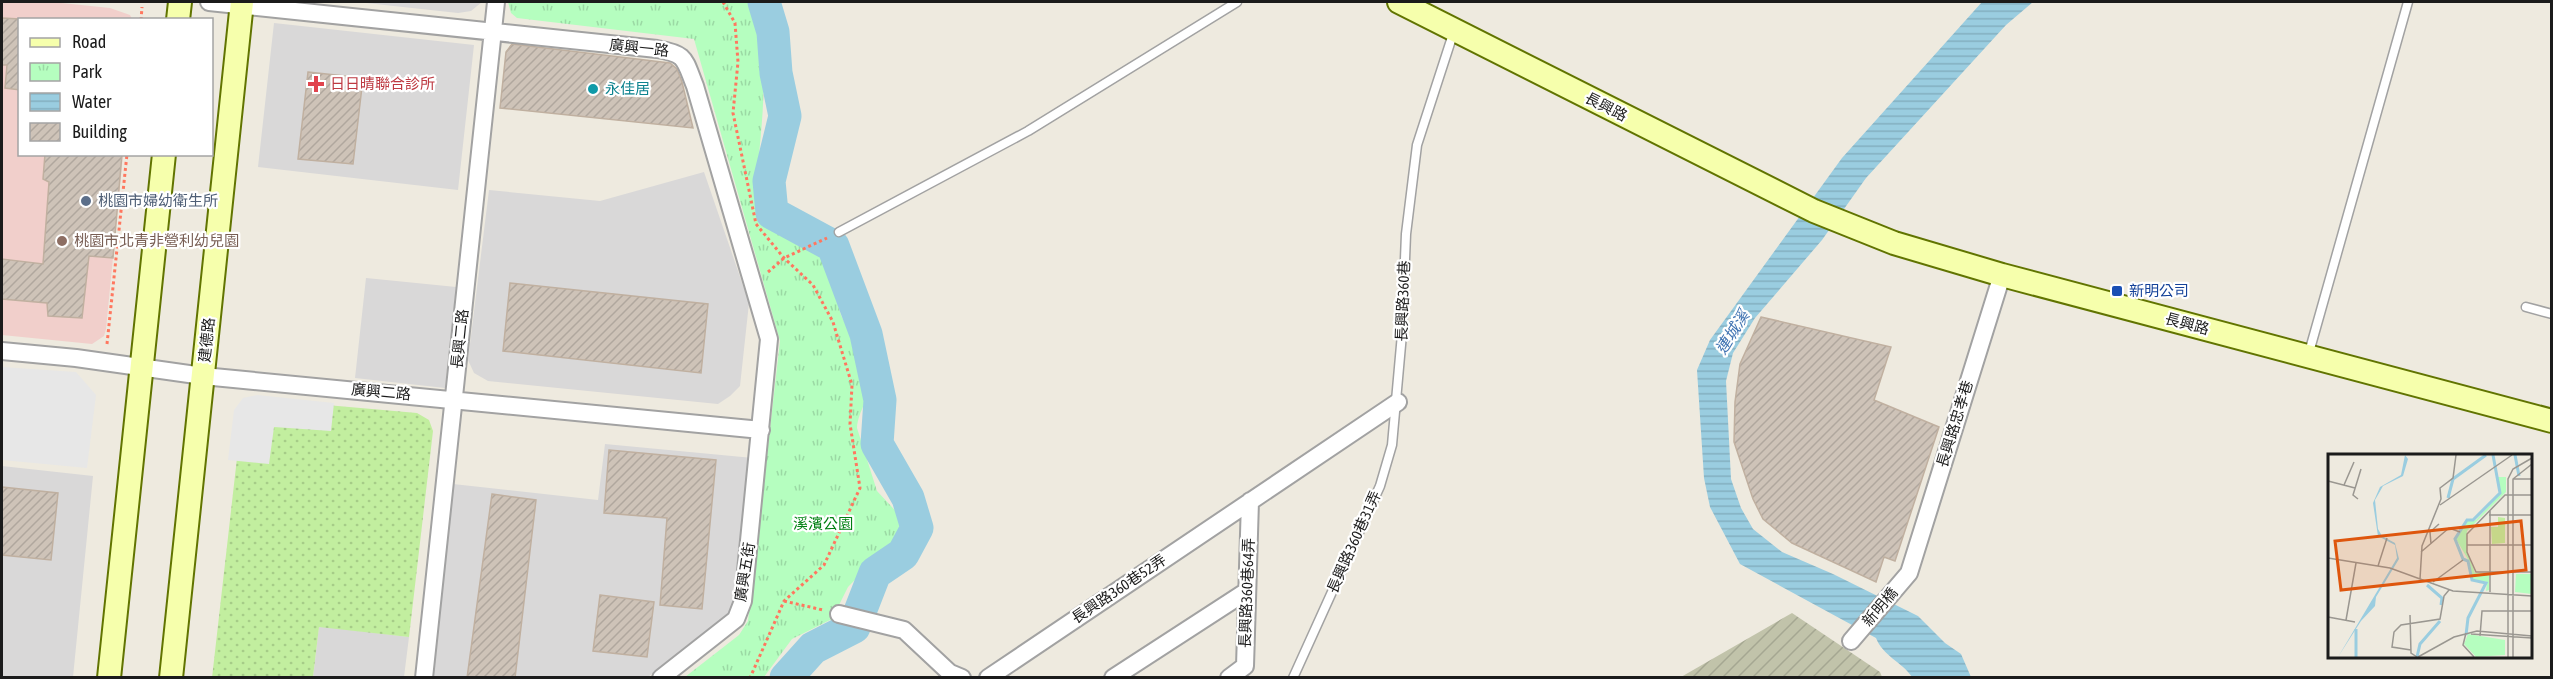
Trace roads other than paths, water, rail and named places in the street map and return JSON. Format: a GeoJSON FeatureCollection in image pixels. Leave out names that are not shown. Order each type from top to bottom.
{"type":"FeatureCollection","features":[{"type":"Feature","properties":{"kind":"street"},"geometry":{"type":"LineString","coordinates":[[178,18],[180,2]]}},
{"type":"Feature","properties":{"kind":"street","name":"廣興一路"},"geometry":{"type":"LineString","coordinates":[[209,2],[242,3],[678,53],[684,60],[695,86],[769,339],[761,430]]}},
{"type":"Feature","properties":{"kind":"street","name":"長興二路"},"geometry":{"type":"LineString","coordinates":[[424,678],[496,2]]}},
{"type":"Feature","properties":{"kind":"street","name":"長興路"},"geometry":{"type":"LineString","coordinates":[[1399,2],[1820,213],[1894,243],[2002,275],[2552,421]]}},
{"type":"Feature","properties":{"kind":"street","name":"建德路"},"geometry":{"type":"LineString","coordinates":[[171,678],[242,3]]}},
{"type":"Feature","properties":{"kind":"street"},"geometry":{"type":"LineString","coordinates":[[109,678],[164,156]]}},
{"type":"Feature","properties":{"kind":"street","name":"長興路忠孝巷"},"geometry":{"type":"LineString","coordinates":[[1909,573],[2002,275]]}},
{"type":"Feature","properties":{"kind":"street","name":"廣興二路"},"geometry":{"type":"LineString","coordinates":[[2,351],[203,376],[761,430]]}},
{"type":"Feature","properties":{"kind":"street"},"geometry":{"type":"LineString","coordinates":[[1250,501],[1398,402]]}},
{"type":"Feature","properties":{"kind":"street","name":"廣興五街"},"geometry":{"type":"LineString","coordinates":[[661,678],[736,619],[743,601],[761,430]]}},
{"type":"Feature","properties":{"kind":"street","name":"長興路360巷64弄"},"geometry":{"type":"LineString","coordinates":[[1229,678],[1245,666],[1250,501]]}},
{"type":"Feature","properties":{"kind":"street","name":"長興路360巷52弄"},"geometry":{"type":"LineString","coordinates":[[988,678],[1250,501]]}},
{"type":"Feature","properties":{"kind":"street","name":"新明橋"},"geometry":{"type":"LineString","coordinates":[[1851,641],[1909,573]]}},
{"type":"Feature","properties":{"kind":"street"},"geometry":{"type":"LineString","coordinates":[[1113,678],[1247,591]]}},
{"type":"Feature","properties":{"kind":"street"},"geometry":{"type":"LineString","coordinates":[[839,614],[904,630],[950,673],[962,678]]}},
{"type":"Feature","properties":{"kind":"lane"},"geometry":{"type":"LineString","coordinates":[[839,232],[1028,131],[1237,2]]}},
{"type":"Feature","properties":{"kind":"lane"},"geometry":{"type":"LineString","coordinates":[[2308,356],[2408,2]]}},
{"type":"Feature","properties":{"kind":"lane","name":"長興路360巷"},"geometry":{"type":"LineString","coordinates":[[1398,402],[1406,234],[1417,145],[1455,29]]}},
{"type":"Feature","properties":{"kind":"lane"},"geometry":{"type":"LineString","coordinates":[[2526,307],[2552,314]]}},
{"type":"Feature","properties":{"kind":"lane","name":"長興路360巷31弄"},"geometry":{"type":"LineString","coordinates":[[1293,678],[1380,486],[1392,445],[1398,402]]}},
{"type":"Feature","properties":{"kind":"water","name":"連城溪"},"geometry":{"type":"Polygon","coordinates":[[[1982,2],[2033,2],[2006,25],[1866,178],[1822,240],[1755,318],[1733,353],[1726,381],[1731,479],[1741,508],[1753,529],[1782,552],[1833,574],[1918,616],[1945,643],[1961,654],[1971,677],[1912,677],[1883,650],[1876,638],[1740,564],[1710,507],[1704,478],[1697,370],[1710,340],[1842,158],[1982,2]]]}},
{"type":"Feature","properties":{"kind":"waterway"},"geometry":{"type":"LineString","coordinates":[[764,2],[773,32],[776,73],[785,116],[769,181],[772,213],[833,246],[866,334],[880,400],[877,444],[908,498],[917,528],[903,554],[875,573],[854,627],[813,648],[786,678]]}},
{"type":"Feature","properties":{"kind":"place","name":"日日晴聯合診所"},"geometry":{"type":"Point","coordinates":[316,84]}},
{"type":"Feature","properties":{"kind":"place","name":"永佳居"},"geometry":{"type":"Point","coordinates":[593,89]}},
{"type":"Feature","properties":{"kind":"place","name":"桃園市婦幼衛生所"},"geometry":{"type":"Point","coordinates":[86,201]}},
{"type":"Feature","properties":{"kind":"place","name":"桃園市北青非營利幼兒園"},"geometry":{"type":"Point","coordinates":[62,241]}},
{"type":"Feature","properties":{"kind":"place","name":"新明公司"},"geometry":{"type":"Point","coordinates":[2117,291]}},
{"type":"Feature","properties":{"kind":"park label","name":"溪濱公園"},"geometry":{"type":"Point","coordinates":[823,524]}}]}
